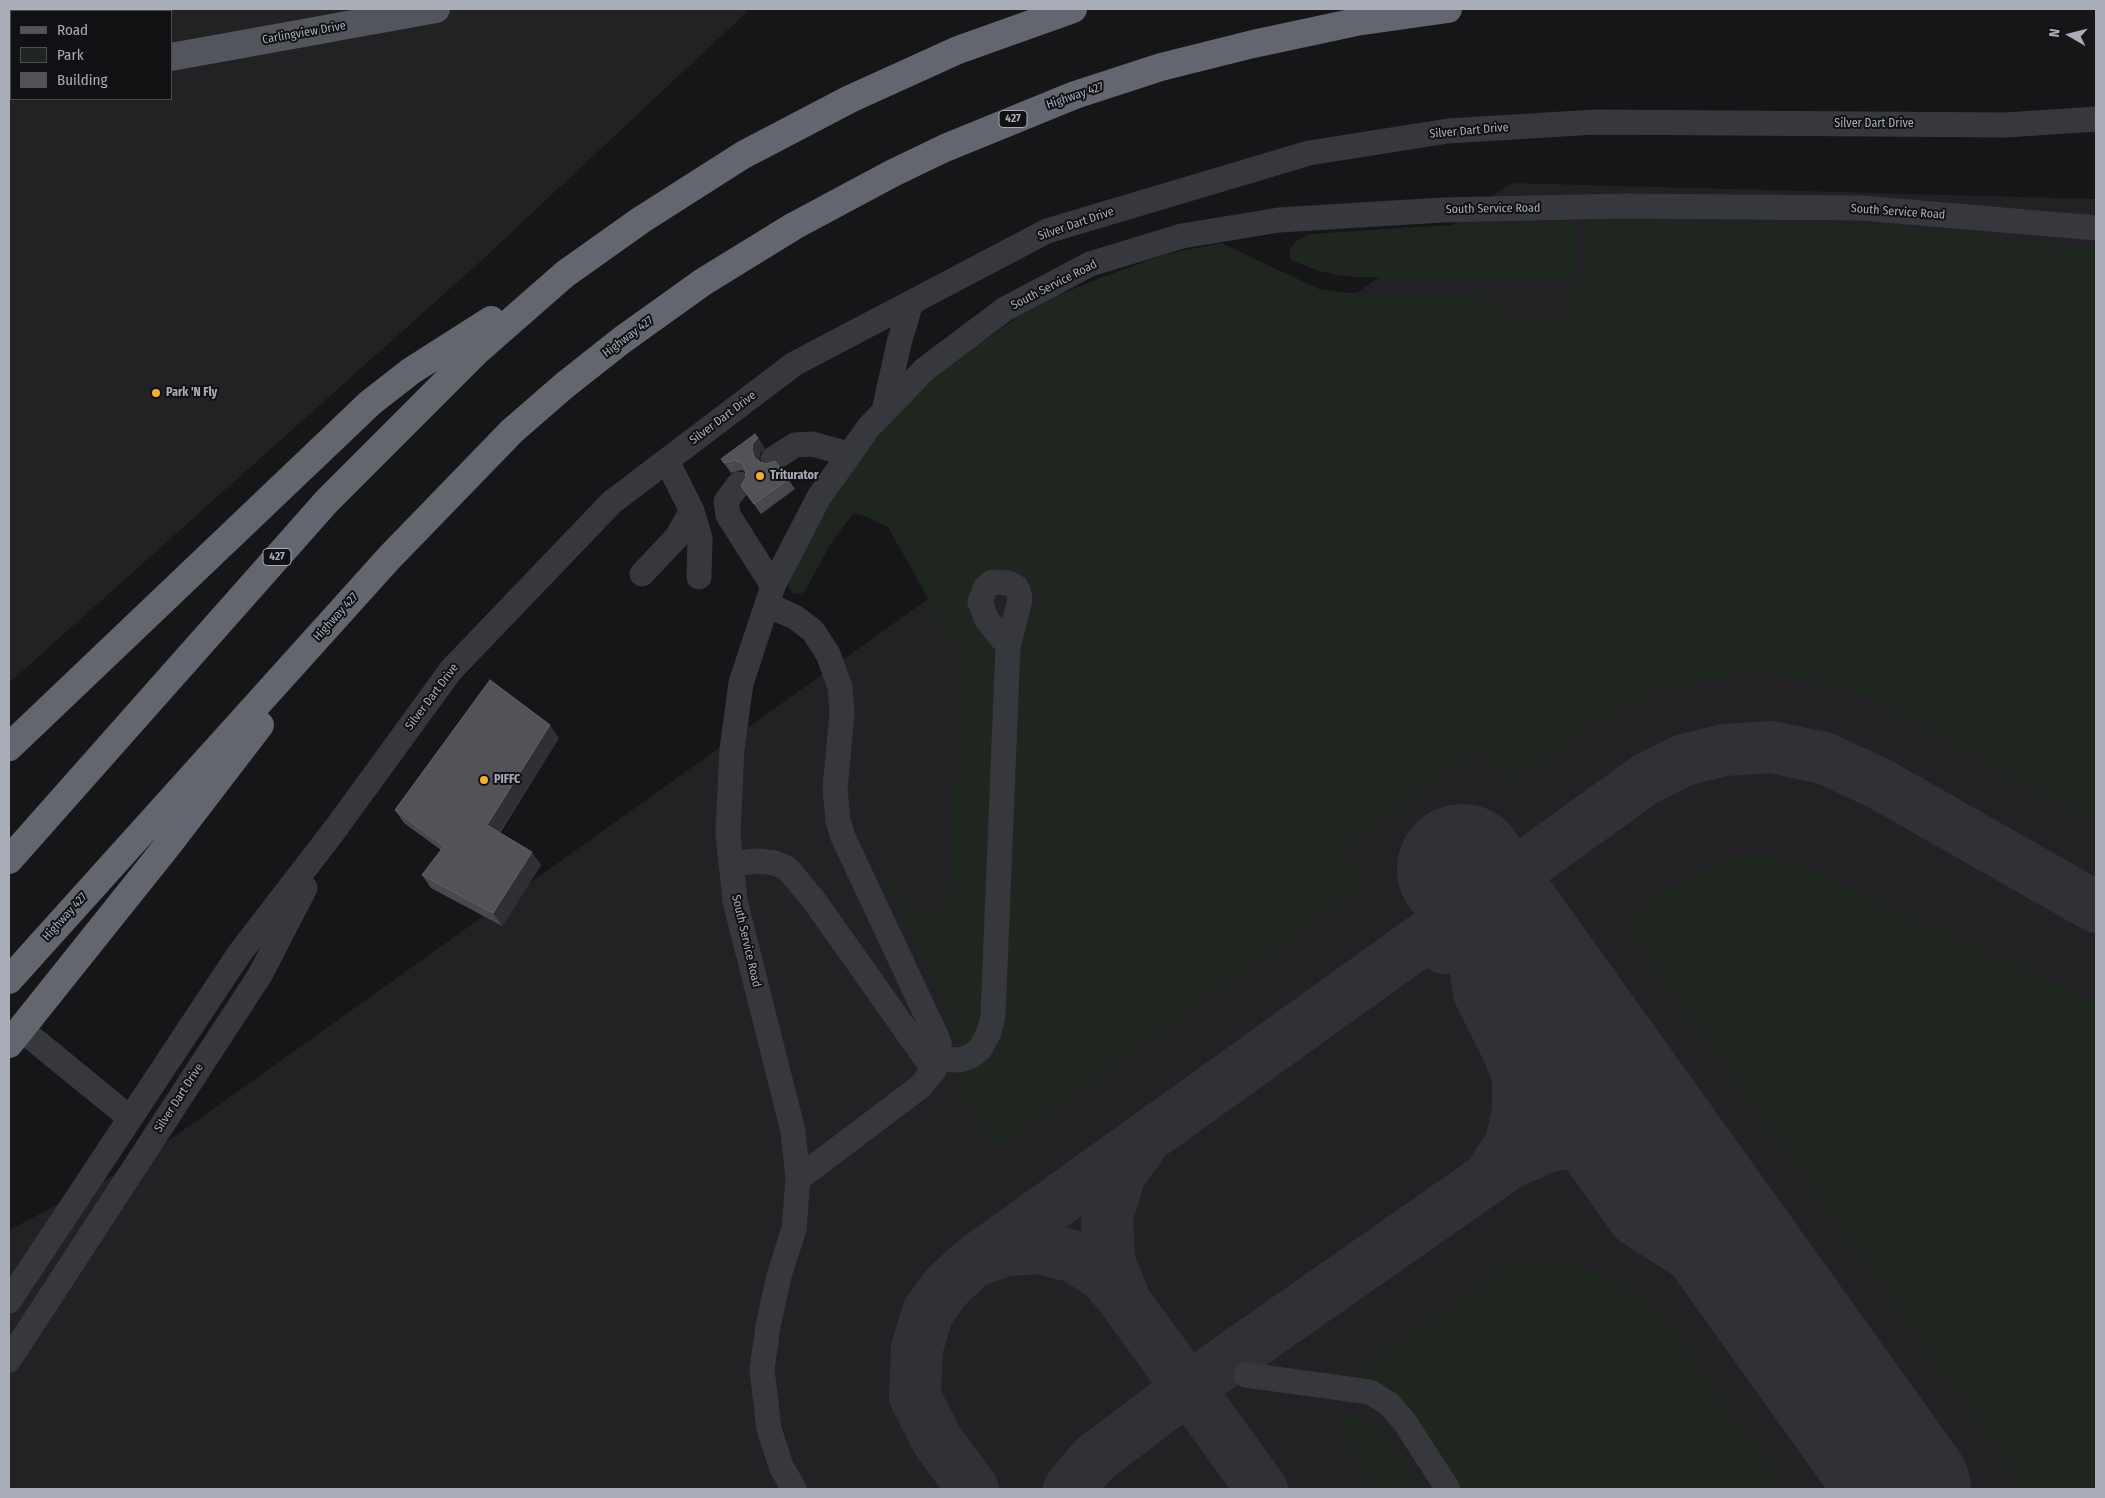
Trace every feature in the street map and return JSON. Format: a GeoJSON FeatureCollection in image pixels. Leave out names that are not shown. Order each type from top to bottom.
{"type":"FeatureCollection","features":[{"type":"Feature","properties":{"kind":"highway","name":"427"},"geometry":{"type":"LineString","coordinates":[[9,860],[327,501],[476,352],[565,274],[641,220],[743,155],[850,100],[958,50],[1073,9]]}},
{"type":"Feature","properties":{"kind":"highway","name":"Highway 427"},"geometry":{"type":"LineString","coordinates":[[9,980],[389,558],[512,431],[565,385],[622,340],[703,282],[794,226],[892,173],[1003,123],[1075,95],[1161,67],[1254,44],[1356,22],[1448,9]]}},
{"type":"Feature","properties":{"kind":"highway"},"geometry":{"type":"LineString","coordinates":[[9,747],[370,403],[411,371],[565,274]]}},
{"type":"Feature","properties":{"kind":"highway"},"geometry":{"type":"LineString","coordinates":[[15,1037],[168,845],[389,558]]}},
{"type":"Feature","properties":{"kind":"main road","name":"Carlingview Drive"},"geometry":{"type":"LineString","coordinates":[[172,57],[436,9]]}},
{"type":"Feature","properties":{"kind":"street","name":"Silver Dart Drive"},"geometry":{"type":"LineString","coordinates":[[9,1301],[239,954],[336,828],[451,670],[612,502],[794,364],[1048,231],[1309,153],[1448,131],[1596,122],[2006,125],[2096,119]]}},
{"type":"Feature","properties":{"kind":"street","name":"Silver Dart Drive"},"geometry":{"type":"LineString","coordinates":[[2006,125],[2096,137]]}},
{"type":"Feature","properties":{"kind":"street","name":"South Service Road"},"geometry":{"type":"LineString","coordinates":[[794,1489],[781,1466],[769,1429],[762,1370],[768,1326],[794,1229],[798,1179],[793,1131],[735,901],[728,834],[732,749],[741,683],[770,596],[820,497],[869,427],[925,369],[1005,310],[1090,264],[1182,236],[1279,220],[1442,210],[1623,206],[1842,208],[2096,228]]}},
{"type":"Feature","properties":{"kind":"street"},"geometry":{"type":"LineString","coordinates":[[884,411],[898,343],[911,303]]}},
{"type":"Feature","properties":{"kind":"street"},"geometry":{"type":"LineString","coordinates":[[898,343],[899,360],[903,368],[911,370],[925,369]]}},
{"type":"Feature","properties":{"kind":"street"},"geometry":{"type":"LineString","coordinates":[[773,459],[795,445],[812,444],[850,454]]}},
{"type":"Feature","properties":{"kind":"street"},"geometry":{"type":"LineString","coordinates":[[667,461],[692,511],[700,538],[699,577]]}},
{"type":"Feature","properties":{"kind":"street"},"geometry":{"type":"LineString","coordinates":[[739,484],[726,501],[728,515],[770,596],[813,630],[828,654],[840,687],[842,713],[835,789],[838,821],[843,837],[939,1042],[937,1064],[921,1086],[798,1179]]}},
{"type":"Feature","properties":{"kind":"street"},"geometry":{"type":"LineString","coordinates":[[642,574],[676,538],[692,511]]}},
{"type":"Feature","properties":{"kind":"street"},"geometry":{"type":"LineString","coordinates":[[937,1064],[960,1060],[971,1056],[980,1049],[993,1016],[1008,646]]}},
{"type":"Feature","properties":{"kind":"street","name":"Silver Dart Drive"},"geometry":{"type":"LineString","coordinates":[[9,1360],[260,975],[336,828]]}},
{"type":"Feature","properties":{"kind":"street"},"geometry":{"type":"LineString","coordinates":[[731,864],[758,861],[774,862],[787,868],[813,898],[937,1064]]}},
{"type":"Feature","properties":{"kind":"street"},"geometry":{"type":"LineString","coordinates":[[15,1037],[130,1118]]}},
{"type":"Feature","properties":{"kind":"street"},"geometry":{"type":"LineString","coordinates":[[1246,1375],[1370,1392],[1389,1404],[1404,1420],[1448,1489]]}},
{"type":"Feature","properties":{"kind":"shaded area","name":"Park 'N Fly"},"geometry":{"type":"Polygon","coordinates":[[[9,9],[750,9],[482,260],[9,683],[9,9]]]}},
{"type":"Feature","properties":{"kind":"shaded area"},"geometry":{"type":"Polygon","coordinates":[[[1511,183],[2096,199],[2096,1489],[9,1489],[9,1230],[136,1164],[1511,183]]]}},
{"type":"Feature","properties":{"kind":"green space"},"geometry":{"type":"Polygon","coordinates":[[[1576,220],[1575,275],[1571,277],[1353,277],[1316,270],[1291,260],[1290,256],[1290,249],[1296,241],[1307,235],[1416,227],[1576,220]]]}},
{"type":"Feature","properties":{"kind":"green space"},"geometry":{"type":"Polygon","coordinates":[[[1583,220],[1848,223],[1940,231],[2045,244],[2096,246],[2096,824],[1879,702],[1831,685],[1791,677],[1748,675],[1699,680],[1652,694],[1605,716],[1509,782],[1482,747],[1341,847],[1364,884],[999,1147],[951,1082],[971,1069],[989,1043],[1013,660],[1026,617],[1044,612],[1048,600],[1030,590],[1027,574],[994,576],[974,595],[996,648],[988,995],[978,1039],[959,1049],[950,1018],[882,871],[885,865],[909,911],[947,915],[961,657],[888,527],[860,514],[853,514],[831,543],[805,591],[800,594],[793,593],[789,589],[789,581],[820,516],[850,471],[899,411],[943,370],[1019,316],[1060,294],[1103,277],[1163,255],[1221,243],[1319,289],[1349,293],[1464,293],[1475,295],[1523,323],[1572,322],[1569,283],[1587,283],[1583,220]]]}},
{"type":"Feature","properties":{"kind":"green space"},"geometry":{"type":"Polygon","coordinates":[[[1751,856],[1780,857],[1805,867],[2096,1003],[2096,1489],[2026,1489],[1626,926],[1639,905],[1725,859],[1751,856]]]}},
{"type":"Feature","properties":{"kind":"green space"},"geometry":{"type":"Polygon","coordinates":[[[1514,1260],[1606,1272],[1657,1310],[1785,1489],[1463,1489],[1407,1406],[1360,1380],[1364,1365],[1514,1260]]]}},
{"type":"Feature","properties":{"kind":"green space"},"geometry":{"type":"Polygon","coordinates":[[[1345,1412],[1366,1417],[1379,1427],[1423,1489],[1371,1489],[1343,1436],[1341,1423],[1345,1412]]]}},
{"type":"Feature","properties":{"kind":"building"},"geometry":{"type":"Polygon","coordinates":[[[755,434],[758,438],[753,443],[754,457],[766,464],[775,461],[788,479],[754,504],[741,486],[746,477],[745,468],[735,460],[724,463],[721,459],[755,434]]]}},
{"type":"Feature","properties":{"kind":"building","name":"PIFFC"},"geometry":{"type":"Polygon","coordinates":[[[490,680],[550,725],[487,825],[532,852],[493,913],[422,875],[444,846],[395,810],[490,680]]]}},
{"type":"Feature","properties":{"kind":"taxiway"},"geometry":{"type":"LineString","coordinates":[[973,1489],[937,1440],[915,1397],[917,1348],[928,1312],[947,1286],[973,1262],[1646,779],[1684,760],[1725,750],[1771,747],[1824,758],[1880,784],[2096,907]]}},
{"type":"Feature","properties":{"kind":"taxiway"},"geometry":{"type":"LineString","coordinates":[[1488,1178],[1511,1143],[1518,1110],[1518,1077],[1509,1053],[1479,993],[1475,968],[1483,924],[1495,899],[1509,880]]}},
{"type":"Feature","properties":{"kind":"taxiway"},"geometry":{"type":"LineString","coordinates":[[1444,948],[1454,947],[1491,951],[1539,976]]}},
{"type":"Feature","properties":{"kind":"taxiway"},"geometry":{"type":"LineString","coordinates":[[1494,1023],[1635,1220],[1781,1314]]}},
{"type":"Feature","properties":{"kind":"taxiway"},"geometry":{"type":"LineString","coordinates":[[1069,1489],[1094,1459],[1188,1388],[1507,1165],[1548,1146],[1593,1142],[1632,1151],[1658,1165],[1701,1202]]}},
{"type":"Feature","properties":{"kind":"taxiway"},"geometry":{"type":"LineString","coordinates":[[1140,1147],[1120,1174],[1107,1217],[1109,1261],[1126,1303],[1262,1489]]}},
{"type":"Feature","properties":{"kind":"taxiway"},"geometry":{"type":"LineString","coordinates":[[982,1259],[1006,1250],[1041,1248],[1075,1257],[1104,1276],[1126,1302]]}},
{"type":"Feature","properties":{"kind":"runway"},"geometry":{"type":"LineString","coordinates":[[1462,869],[1906,1489]]}},
{"type":"Feature","properties":{"kind":"place","name":"Park 'N Fly"},"geometry":{"type":"Point","coordinates":[156,393]}},
{"type":"Feature","properties":{"kind":"place","name":"Triturator"},"geometry":{"type":"Point","coordinates":[760,476]}},
{"type":"Feature","properties":{"kind":"place","name":"PIFFC"},"geometry":{"type":"Point","coordinates":[484,780]}}]}
